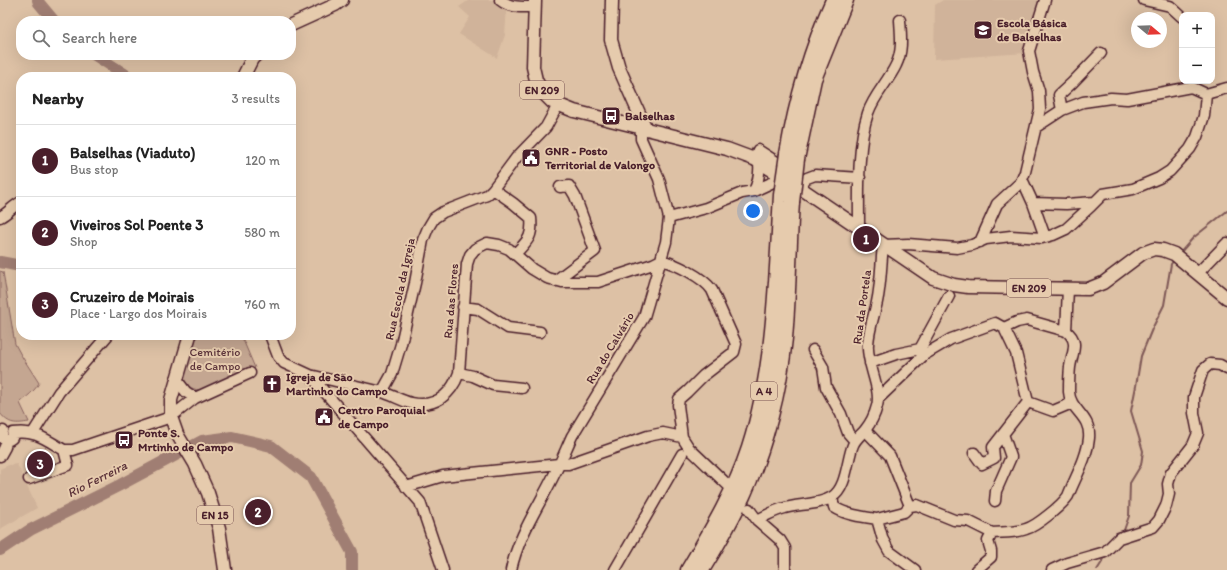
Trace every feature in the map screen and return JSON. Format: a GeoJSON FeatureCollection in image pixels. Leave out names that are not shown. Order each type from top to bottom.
{"type":"FeatureCollection","features":[{"type":"Feature","properties":{"kind":"highway","name":"A 4"},"geometry":{"type":"LineString","coordinates":[[688,570],[734,487],[749,448],[763,395],[773,337],[786,199],[792,156],[792,126],[804,77],[820,30],[833,0]]}},
{"type":"Feature","properties":{"kind":"highway","name":"A 4"},"geometry":{"type":"LineString","coordinates":[[792,156],[814,79],[846,0]]}},
{"type":"Feature","properties":{"kind":"highway","name":"A 4"},"geometry":{"type":"LineString","coordinates":[[702,570],[743,496],[760,452],[775,396],[785,339],[786,199]]}},
{"type":"Feature","properties":{"kind":"main road"},"geometry":{"type":"LineString","coordinates":[[296,23],[335,5],[342,0]]}},
{"type":"Feature","properties":{"kind":"main road"},"geometry":{"type":"LineString","coordinates":[[612,0],[610,14],[611,40],[619,68],[634,107],[636,126]]}},
{"type":"Feature","properties":{"kind":"main road","name":"EN 209"},"geometry":{"type":"LineString","coordinates":[[535,4],[533,67],[536,80],[552,102],[574,111],[757,157],[777,172],[801,183],[883,245],[933,278],[954,285],[968,287],[1088,289],[1103,283],[1143,253],[1154,249],[1163,250],[1177,257],[1227,298]]}},
{"type":"Feature","properties":{"kind":"main road"},"geometry":{"type":"LineString","coordinates":[[246,72],[252,60]]}},
{"type":"Feature","properties":{"kind":"main road"},"geometry":{"type":"LineString","coordinates":[[634,107],[630,118],[636,126]]}},
{"type":"Feature","properties":{"kind":"main road","name":"EN 15"},"geometry":{"type":"LineString","coordinates":[[188,340],[171,400],[171,417],[177,434],[208,493],[219,528],[225,570]]}},
{"type":"Feature","properties":{"kind":"street"},"geometry":{"type":"LineString","coordinates":[[500,0],[505,4],[518,7],[535,4]]}},
{"type":"Feature","properties":{"kind":"street"},"geometry":{"type":"LineString","coordinates":[[980,242],[997,204],[1021,182],[1036,127],[1040,109],[1039,91],[1033,72],[1029,51],[1045,0]]}},
{"type":"Feature","properties":{"kind":"street"},"geometry":{"type":"LineString","coordinates":[[1144,0],[1170,6],[1179,14]]}},
{"type":"Feature","properties":{"kind":"street"},"geometry":{"type":"LineString","coordinates":[[860,228],[861,149],[869,112],[875,99],[896,65],[900,55],[902,41],[900,20]]}},
{"type":"Feature","properties":{"kind":"street"},"geometry":{"type":"LineString","coordinates":[[1062,110],[1059,95],[1101,53]]}},
{"type":"Feature","properties":{"kind":"street"},"geometry":{"type":"LineString","coordinates":[[1036,127],[1062,110],[1083,102],[1112,98],[1127,99],[1190,84],[1206,94],[1227,88]]}},
{"type":"Feature","properties":{"kind":"street"},"geometry":{"type":"LineString","coordinates":[[883,245],[908,244],[957,248],[972,245],[986,239],[1011,236],[1045,237],[1053,235],[1066,228],[1103,194],[1133,189],[1159,178],[1170,171],[1190,149],[1197,137],[1204,116],[1206,94]]}},
{"type":"Feature","properties":{"kind":"street","name":"Rua Escola da Igreja"},"geometry":{"type":"LineString","coordinates":[[382,392],[392,374],[401,344],[423,240],[434,218],[443,212],[487,194],[494,189],[516,158],[546,127],[558,105]]}},
{"type":"Feature","properties":{"kind":"street","name":"Rua do Calvário"},"geometry":{"type":"LineString","coordinates":[[511,570],[514,558],[529,522],[555,474],[572,436],[644,318],[661,260],[666,242],[669,218],[659,179],[636,126]]}},
{"type":"Feature","properties":{"kind":"street"},"geometry":{"type":"LineString","coordinates":[[757,157],[801,183],[814,175],[860,178]]}},
{"type":"Feature","properties":{"kind":"street"},"geometry":{"type":"LineString","coordinates":[[754,191],[759,182],[760,172],[757,157]]}},
{"type":"Feature","properties":{"kind":"street"},"geometry":{"type":"LineString","coordinates":[[669,218],[706,208],[742,193],[754,191],[771,183],[777,172]]}},
{"type":"Feature","properties":{"kind":"street"},"geometry":{"type":"LineString","coordinates":[[1022,179],[1033,203],[1045,237]]}},
{"type":"Feature","properties":{"kind":"street"},"geometry":{"type":"LineString","coordinates":[[555,281],[595,251],[575,196],[568,186],[560,187]]}},
{"type":"Feature","properties":{"kind":"street"},"geometry":{"type":"LineString","coordinates":[[494,189],[513,202],[531,218],[532,229],[529,238],[514,254]]}},
{"type":"Feature","properties":{"kind":"street"},"geometry":{"type":"LineString","coordinates":[[1033,203],[1066,204],[1095,202]]}},
{"type":"Feature","properties":{"kind":"street"},"geometry":{"type":"LineString","coordinates":[[0,217],[16,204]]}},
{"type":"Feature","properties":{"kind":"street","name":"Rua das Flores"},"geometry":{"type":"LineString","coordinates":[[382,392],[393,395],[410,403],[424,404],[437,401],[448,394],[459,373],[467,264],[470,255],[475,249],[487,243],[499,245],[508,249],[532,269],[555,281]]}},
{"type":"Feature","properties":{"kind":"street"},"geometry":{"type":"LineString","coordinates":[[1198,273],[1227,243]]}},
{"type":"Feature","properties":{"kind":"street","name":"Rua da Portela"},"geometry":{"type":"LineString","coordinates":[[878,399],[870,363],[868,344],[871,325],[878,301],[883,245]]}},
{"type":"Feature","properties":{"kind":"street"},"geometry":{"type":"LineString","coordinates":[[555,281],[604,281],[661,260],[671,262],[707,283],[712,290],[736,344],[736,348],[734,352],[703,376],[679,399],[678,405],[682,437],[689,448],[728,486]]}},
{"type":"Feature","properties":{"kind":"street"},"geometry":{"type":"LineString","coordinates":[[1066,331],[1068,289]]}},
{"type":"Feature","properties":{"kind":"street"},"geometry":{"type":"LineString","coordinates":[[757,520],[783,508],[822,501],[832,497],[838,492],[855,441],[865,430],[877,407],[878,399],[922,352],[949,296]]}},
{"type":"Feature","properties":{"kind":"street"},"geometry":{"type":"LineString","coordinates":[[463,307],[478,309],[508,328],[540,332]]}},
{"type":"Feature","properties":{"kind":"street"},"geometry":{"type":"LineString","coordinates":[[832,497],[834,507],[841,511],[866,518],[877,519],[904,512],[910,506],[917,505],[954,520],[968,521],[992,533],[1025,530],[1032,527],[1064,502],[1068,496],[1085,454],[1089,439],[1089,428],[1086,421],[1070,400],[1069,377],[1074,355],[1074,343],[1072,336],[1066,331],[1027,320],[1017,322],[1004,328]]}},
{"type":"Feature","properties":{"kind":"street"},"geometry":{"type":"LineString","coordinates":[[870,363],[896,354],[922,352],[951,339],[995,323],[1004,328],[1016,353],[1028,402]]}},
{"type":"Feature","properties":{"kind":"street"},"geometry":{"type":"LineString","coordinates":[[33,433],[59,392],[104,340]]}},
{"type":"Feature","properties":{"kind":"street"},"geometry":{"type":"LineString","coordinates":[[272,340],[280,360],[284,363],[310,375],[382,392]]}},
{"type":"Feature","properties":{"kind":"street"},"geometry":{"type":"LineString","coordinates":[[813,350],[823,367],[826,386],[841,414],[848,433],[855,441]]}},
{"type":"Feature","properties":{"kind":"street"},"geometry":{"type":"LineString","coordinates":[[1052,570],[1068,563],[1104,552],[1120,538],[1153,527],[1159,520],[1169,494],[1168,484],[1171,473],[1193,445],[1198,433],[1194,413],[1194,397],[1204,370],[1210,364],[1220,365],[1227,369]]}},
{"type":"Feature","properties":{"kind":"street"},"geometry":{"type":"LineString","coordinates":[[13,433],[27,431],[64,450],[73,450],[171,417],[195,398],[250,373]]}},
{"type":"Feature","properties":{"kind":"street"},"geometry":{"type":"LineString","coordinates":[[459,373],[473,376],[493,385],[522,388]]}},
{"type":"Feature","properties":{"kind":"street"},"geometry":{"type":"LineString","coordinates":[[310,375],[420,502],[443,570]]}},
{"type":"Feature","properties":{"kind":"street"},"geometry":{"type":"LineString","coordinates":[[176,379],[186,392],[195,398]]}},
{"type":"Feature","properties":{"kind":"street"},"geometry":{"type":"LineString","coordinates":[[1028,402],[1053,411],[1072,403]]}},
{"type":"Feature","properties":{"kind":"street"},"geometry":{"type":"LineString","coordinates":[[974,453],[982,464],[994,458],[993,447],[1028,402]]}},
{"type":"Feature","properties":{"kind":"street"},"geometry":{"type":"LineString","coordinates":[[6,441],[2,437],[1,429],[8,428],[13,433]]}},
{"type":"Feature","properties":{"kind":"street"},"geometry":{"type":"LineString","coordinates":[[865,430],[890,456],[910,506]]}},
{"type":"Feature","properties":{"kind":"street"},"geometry":{"type":"LineString","coordinates":[[0,456],[6,441],[12,438],[13,433]]}},
{"type":"Feature","properties":{"kind":"street"},"geometry":{"type":"LineString","coordinates":[[406,487],[443,476],[568,464],[648,436],[663,433],[682,437]]}},
{"type":"Feature","properties":{"kind":"street"},"geometry":{"type":"LineString","coordinates":[[995,501],[996,491],[1011,457],[1003,434]]}},
{"type":"Feature","properties":{"kind":"street"},"geometry":{"type":"LineString","coordinates":[[29,480],[68,465],[64,450]]}},
{"type":"Feature","properties":{"kind":"street"},"geometry":{"type":"LineString","coordinates":[[615,570],[682,454]]}},
{"type":"Feature","properties":{"kind":"street"},"geometry":{"type":"LineString","coordinates":[[749,510],[757,520],[780,540],[785,548],[785,570]]}},
{"type":"Feature","properties":{"kind":"street"},"geometry":{"type":"LineString","coordinates":[[877,519],[883,540],[889,551],[916,570]]}},
{"type":"Feature","properties":{"kind":"street"},"geometry":{"type":"LineString","coordinates":[[976,570],[991,557],[988,541],[992,533]]}},
{"type":"Feature","properties":{"kind":"shaded area"},"geometry":{"type":"Polygon","coordinates":[[[469,0],[497,0],[507,7],[505,35],[497,58],[459,34],[470,17],[459,7],[469,0]]]}},
{"type":"Feature","properties":{"kind":"shaded area","name":"Escola Básica de Balselhas"},"geometry":{"type":"Polygon","coordinates":[[[943,0],[1041,0],[1025,53],[934,59],[935,5],[943,0]]]}},
{"type":"Feature","properties":{"kind":"shaded area"},"geometry":{"type":"Polygon","coordinates":[[[17,464],[37,508],[0,529],[0,469],[9,465],[17,464]]]}},
{"type":"Feature","properties":{"kind":"green space"},"geometry":{"type":"Polygon","coordinates":[[[0,271],[3,272],[15,344],[39,383],[20,403],[29,422],[13,423],[6,420],[0,413],[0,271]]]}},
{"type":"Feature","properties":{"kind":"green space","name":"Cemitério de Campo"},"geometry":{"type":"Polygon","coordinates":[[[195,340],[243,340],[255,368],[203,390],[191,388],[184,378],[195,340]]]}},
{"type":"Feature","properties":{"kind":"waterway","name":"Rio Ferreira"},"geometry":{"type":"LineString","coordinates":[[38,0],[50,16]]}},
{"type":"Feature","properties":{"kind":"waterway","name":"Rio Ferreira"},"geometry":{"type":"LineString","coordinates":[[103,60],[121,72]]}},
{"type":"Feature","properties":{"kind":"waterway"},"geometry":{"type":"LineString","coordinates":[[1180,253],[1193,238],[1227,211]]}},
{"type":"Feature","properties":{"kind":"waterway"},"geometry":{"type":"LineString","coordinates":[[1123,533],[1129,516],[1130,483],[1141,465],[1143,451],[1131,411],[1141,356],[1164,305],[1171,264],[1175,259]]}},
{"type":"Feature","properties":{"kind":"waterway","name":"Rio Ferreira"},"geometry":{"type":"LineString","coordinates":[[0,262],[16,265]]}},
{"type":"Feature","properties":{"kind":"waterway","name":"Rio Ferreira"},"geometry":{"type":"LineString","coordinates":[[0,550],[30,530],[120,485],[202,441],[232,437],[271,446],[311,477],[352,552],[352,570]]}},
{"type":"Feature","properties":{"kind":"waterway"},"geometry":{"type":"LineString","coordinates":[[1097,570],[1106,556]]}},
{"type":"Feature","properties":{"kind":"place","name":"Escola Básica de Balselhas"},"geometry":{"type":"Point","coordinates":[983,30]}},
{"type":"Feature","properties":{"kind":"place","name":"Balselhas"},"geometry":{"type":"Point","coordinates":[611,116]}},
{"type":"Feature","properties":{"kind":"place","name":"GNR - Posto Territorial de Valongo"},"geometry":{"type":"Point","coordinates":[531,158]}},
{"type":"Feature","properties":{"kind":"place","name":"Balselhas (Viaduto)"},"geometry":{"type":"Point","coordinates":[866,239]}},
{"type":"Feature","properties":{"kind":"place","name":"Igreja de São Martinho do Campo"},"geometry":{"type":"Point","coordinates":[272,384]}},
{"type":"Feature","properties":{"kind":"place","name":"Centro Paroquial de Campo"},"geometry":{"type":"Point","coordinates":[324,417]}},
{"type":"Feature","properties":{"kind":"place","name":"Ponte S. Mrtinho de Campo"},"geometry":{"type":"Point","coordinates":[124,440]}},
{"type":"Feature","properties":{"kind":"place","name":"Cruzeiro de Moirais"},"geometry":{"type":"Point","coordinates":[40,464]}},
{"type":"Feature","properties":{"kind":"place","name":"Viveiros Sol Poente 3"},"geometry":{"type":"Point","coordinates":[258,512]}}]}
